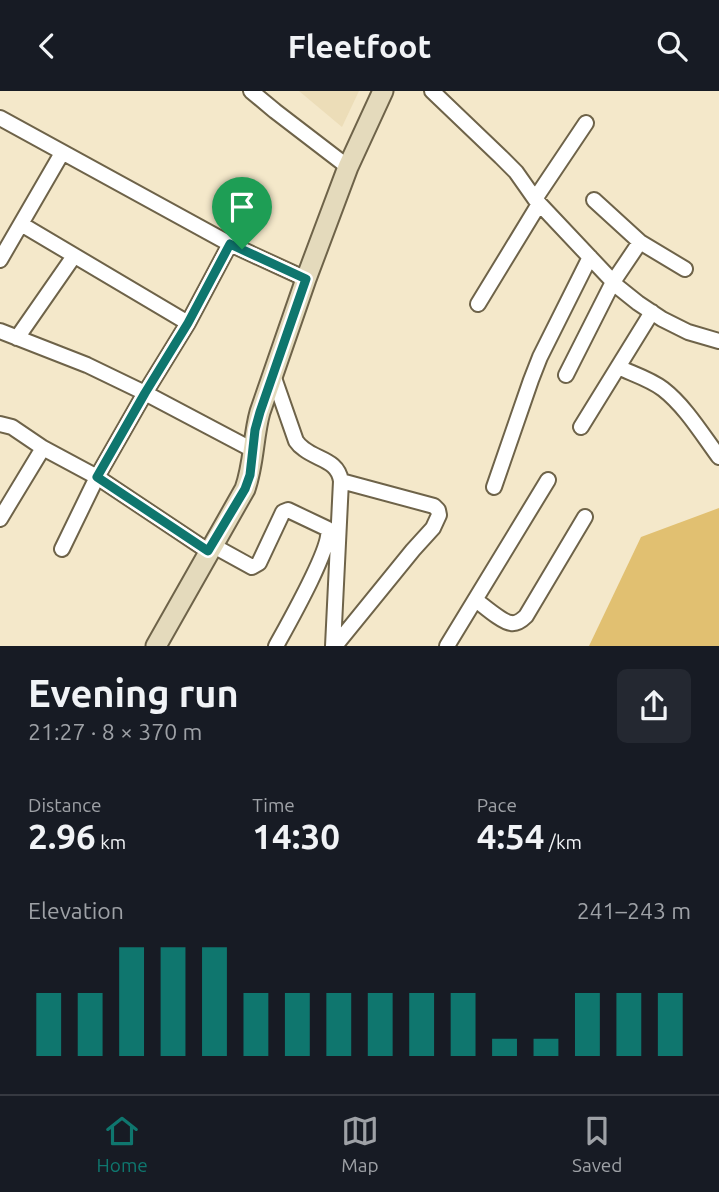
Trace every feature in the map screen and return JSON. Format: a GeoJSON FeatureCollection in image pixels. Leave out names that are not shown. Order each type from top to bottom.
{"type":"FeatureCollection","features":[{"type":"Feature","properties":{"kind":"main road"},"geometry":{"type":"LineString","coordinates":[[158,645],[245,489],[250,475],[255,430],[306,279],[348,167],[383,91]]}},
{"type":"Feature","properties":{"kind":"street"},"geometry":{"type":"LineString","coordinates":[[251,91],[348,167]]}},
{"type":"Feature","properties":{"kind":"street"},"geometry":{"type":"LineString","coordinates":[[432,91],[516,172],[537,201],[613,282],[652,312],[688,332],[719,341]]}},
{"type":"Feature","properties":{"kind":"street"},"geometry":{"type":"LineString","coordinates":[[0,118],[230,244],[306,279]]}},
{"type":"Feature","properties":{"kind":"street"},"geometry":{"type":"LineString","coordinates":[[478,304],[537,201],[586,123]]}},
{"type":"Feature","properties":{"kind":"street"},"geometry":{"type":"LineString","coordinates":[[0,260],[62,153]]}},
{"type":"Feature","properties":{"kind":"street"},"geometry":{"type":"LineString","coordinates":[[594,200],[640,242],[685,269]]}},
{"type":"Feature","properties":{"kind":"street"},"geometry":{"type":"LineString","coordinates":[[21,224],[188,323]]}},
{"type":"Feature","properties":{"kind":"street"},"geometry":{"type":"LineString","coordinates":[[566,375],[613,282],[640,242]]}},
{"type":"Feature","properties":{"kind":"street"},"geometry":{"type":"LineString","coordinates":[[62,549],[97,477],[188,323],[230,244]]}},
{"type":"Feature","properties":{"kind":"street"},"geometry":{"type":"LineString","coordinates":[[17,338],[74,256]]}},
{"type":"Feature","properties":{"kind":"street"},"geometry":{"type":"LineString","coordinates":[[494,487],[536,369],[590,257]]}},
{"type":"Feature","properties":{"kind":"street"},"geometry":{"type":"LineString","coordinates":[[581,427],[652,312]]}},
{"type":"Feature","properties":{"kind":"street"},"geometry":{"type":"LineString","coordinates":[[0,331],[87,365],[253,450]]}},
{"type":"Feature","properties":{"kind":"street"},"geometry":{"type":"LineString","coordinates":[[618,367],[652,382],[663,390],[678,404],[719,457]]}},
{"type":"Feature","properties":{"kind":"street"},"geometry":{"type":"LineString","coordinates":[[273,375],[296,441],[340,472],[334,646]]}},
{"type":"Feature","properties":{"kind":"street"},"geometry":{"type":"LineString","coordinates":[[0,424],[12,427],[43,448],[97,477],[210,548],[252,567],[258,563],[283,512],[288,510],[328,529],[330,533],[325,548],[276,646]]}},
{"type":"Feature","properties":{"kind":"street"},"geometry":{"type":"LineString","coordinates":[[0,519],[43,448]]}},
{"type":"Feature","properties":{"kind":"street"},"geometry":{"type":"LineString","coordinates":[[447,646],[548,480]]}},
{"type":"Feature","properties":{"kind":"street"},"geometry":{"type":"LineString","coordinates":[[334,646],[433,529],[439,515],[434,506],[341,481]]}},
{"type":"Feature","properties":{"kind":"street"},"geometry":{"type":"LineString","coordinates":[[476,600],[511,624],[519,622],[526,616],[585,517]]}},
{"type":"Feature","properties":{"kind":"shaded area"},"geometry":{"type":"Polygon","coordinates":[[[299,91],[359,91],[342,127],[299,91]]]}},
{"type":"Feature","properties":{"kind":"shaded area"},"geometry":{"type":"Polygon","coordinates":[[[719,508],[719,646],[589,646],[641,537],[719,508]]]}},
{"type":"Feature","properties":{"kind":"route"},"geometry":{"type":"LineString","coordinates":[[230,244],[242,249],[306,279],[260,412],[255,430],[250,475],[245,489],[208,551],[97,477],[188,323],[230,244]]}}]}
